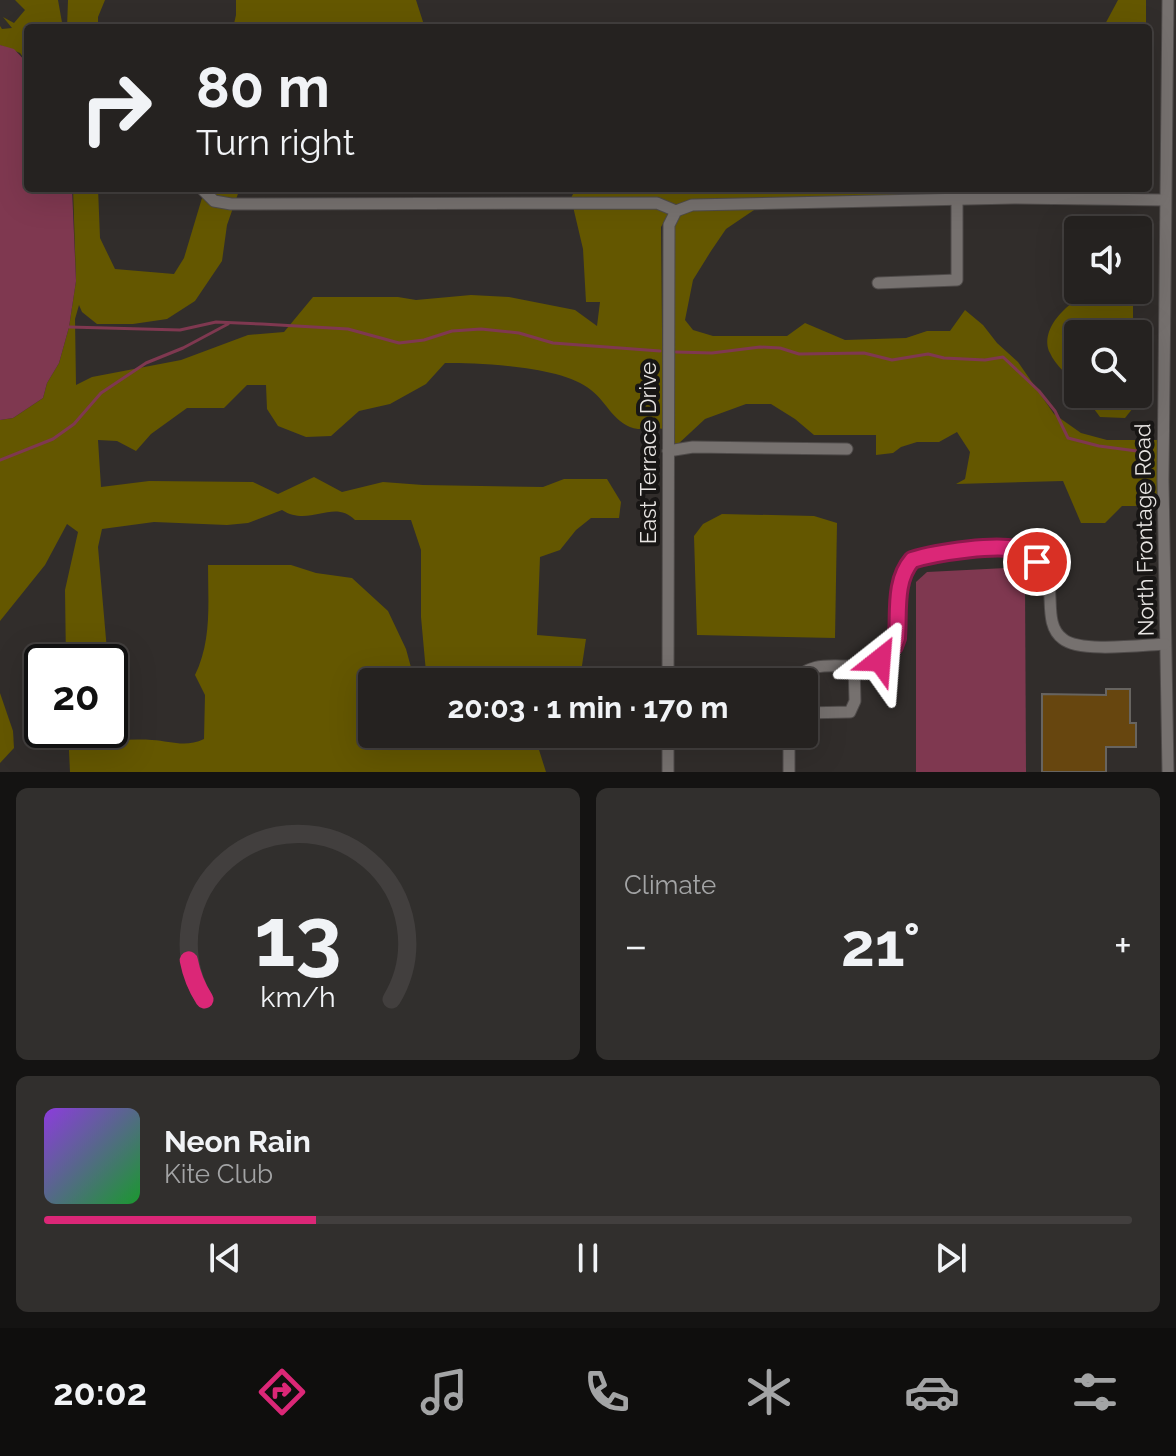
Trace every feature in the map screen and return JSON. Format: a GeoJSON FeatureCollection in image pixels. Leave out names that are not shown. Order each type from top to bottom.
{"type":"FeatureCollection","features":[{"type":"Feature","properties":{"kind":"street","name":"North Frontage Road"},"geometry":{"type":"LineString","coordinates":[[1168,0],[1163,480],[1168,772]]}},
{"type":"Feature","properties":{"kind":"street"},"geometry":{"type":"LineString","coordinates":[[205,192],[214,201],[231,204],[657,203],[676,211],[692,205],[957,199],[1164,200]]}},
{"type":"Feature","properties":{"kind":"street"},"geometry":{"type":"LineString","coordinates":[[573,203],[576,192]]}},
{"type":"Feature","properties":{"kind":"street"},"geometry":{"type":"LineString","coordinates":[[878,283],[957,280],[957,199]]}},
{"type":"Feature","properties":{"kind":"street","name":"East Terrace Drive"},"geometry":{"type":"LineString","coordinates":[[668,668],[669,225],[676,211]]}},
{"type":"Feature","properties":{"kind":"street"},"geometry":{"type":"LineString","coordinates":[[668,451],[693,447],[847,449]]}},
{"type":"Feature","properties":{"kind":"street"},"geometry":{"type":"LineString","coordinates":[[809,668],[880,660],[894,646],[900,583],[912,560],[993,548],[1022,551],[1044,569],[1051,593],[1053,624],[1063,639],[1084,646],[1165,644]]}},
{"type":"Feature","properties":{"kind":"street"},"geometry":{"type":"LineString","coordinates":[[818,713],[850,712],[855,701],[854,665]]}},
{"type":"Feature","properties":{"kind":"street"},"geometry":{"type":"LineString","coordinates":[[668,748],[668,772]]}},
{"type":"Feature","properties":{"kind":"street"},"geometry":{"type":"LineString","coordinates":[[789,748],[789,772]]}},
{"type":"Feature","properties":{"kind":"shaded area"},"geometry":{"type":"Polygon","coordinates":[[[15,0],[58,0],[62,24],[24,24],[24,58],[20,53],[0,45],[0,26],[2,29],[12,28],[3,17],[14,23],[25,10],[15,0]]]}},
{"type":"Feature","properties":{"kind":"shaded area"},"geometry":{"type":"Polygon","coordinates":[[[68,0],[105,0],[98,24],[67,24],[68,0]]]}},
{"type":"Feature","properties":{"kind":"shaded area"},"geometry":{"type":"Polygon","coordinates":[[[236,0],[416,0],[424,24],[234,24],[236,0]]]}},
{"type":"Feature","properties":{"kind":"shaded area"},"geometry":{"type":"Polygon","coordinates":[[[1118,0],[1146,0],[1146,24],[1105,24],[1118,0]]]}},
{"type":"Feature","properties":{"kind":"shaded area"},"geometry":{"type":"Polygon","coordinates":[[[0,45],[14,49],[24,60],[24,192],[72,192],[76,281],[69,327],[59,363],[47,383],[43,398],[13,418],[0,420],[0,45]]]}},
{"type":"Feature","properties":{"kind":"shaded area"},"geometry":{"type":"Polygon","coordinates":[[[73,192],[98,192],[100,238],[115,269],[174,274],[184,258],[204,192],[239,192],[227,225],[222,261],[195,301],[167,319],[133,324],[97,324],[82,312],[79,305],[75,319],[76,385],[92,377],[181,360],[248,335],[284,332],[313,297],[398,297],[416,300],[471,295],[509,297],[575,310],[597,326],[600,302],[586,302],[583,249],[571,198],[574,192],[981,192],[671,209],[661,227],[663,429],[630,427],[617,419],[591,390],[561,376],[521,368],[445,363],[426,384],[390,404],[359,411],[331,436],[306,437],[278,426],[267,409],[266,385],[247,385],[224,408],[187,408],[151,434],[136,451],[117,441],[98,440],[101,487],[149,481],[253,482],[278,494],[314,477],[342,492],[383,482],[543,487],[564,479],[607,479],[621,502],[619,518],[591,518],[576,530],[560,550],[540,557],[537,635],[586,639],[582,668],[426,668],[421,617],[421,550],[411,520],[355,520],[338,512],[302,516],[282,510],[248,523],[154,522],[102,529],[98,547],[106,644],[66,644],[65,590],[78,532],[67,524],[45,565],[0,621],[0,420],[13,418],[43,398],[47,383],[59,363],[69,327],[76,281],[73,192]]]}},
{"type":"Feature","properties":{"kind":"shaded area"},"geometry":{"type":"Polygon","coordinates":[[[757,208],[726,229],[693,280],[685,320],[693,330],[713,336],[787,336],[805,323],[845,340],[906,338],[927,331],[950,331],[965,310],[1018,362],[1054,414],[1081,433],[1107,440],[1158,440],[1158,506],[1122,506],[1105,523],[1081,523],[1063,481],[956,484],[965,479],[970,452],[957,432],[939,442],[917,442],[893,453],[876,455],[876,435],[814,435],[771,404],[746,404],[705,419],[677,445],[674,442],[674,226],[680,215],[694,210],[757,208]]]}},
{"type":"Feature","properties":{"kind":"shaded area"},"geometry":{"type":"Polygon","coordinates":[[[1071,304],[1133,304],[1133,320],[1064,320],[1064,372],[1052,357],[1047,343],[1052,325],[1071,304]]]}},
{"type":"Feature","properties":{"kind":"shaded area"},"geometry":{"type":"Polygon","coordinates":[[[1093,408],[1133,408],[1125,418],[1100,417],[1093,408]]]}},
{"type":"Feature","properties":{"kind":"shaded area"},"geometry":{"type":"Polygon","coordinates":[[[722,514],[814,516],[837,523],[835,638],[697,635],[694,536],[703,524],[722,514]]]}},
{"type":"Feature","properties":{"kind":"shaded area"},"geometry":{"type":"Polygon","coordinates":[[[208,565],[291,565],[316,573],[352,578],[388,611],[411,668],[358,668],[358,748],[538,748],[546,772],[70,772],[69,748],[128,748],[128,740],[184,744],[204,739],[205,695],[195,675],[207,635],[208,565]]]}},
{"type":"Feature","properties":{"kind":"shaded area"},"geometry":{"type":"Polygon","coordinates":[[[1006,568],[1023,574],[1025,581],[1026,772],[916,772],[916,582],[927,572],[1006,568]]]}},
{"type":"Feature","properties":{"kind":"shaded area"},"geometry":{"type":"Polygon","coordinates":[[[0,693],[13,731],[14,748],[0,763],[0,693]]]}},
{"type":"Feature","properties":{"kind":"building"},"geometry":{"type":"Polygon","coordinates":[[[1106,689],[1130,689],[1130,723],[1136,723],[1136,747],[1106,747],[1106,772],[1042,772],[1042,694],[1106,695],[1106,689]]]}},
{"type":"Feature","properties":{"kind":"waterway"},"geometry":{"type":"LineString","coordinates":[[69,327],[180,330],[216,322],[262,324],[348,329],[399,343],[424,340],[452,331],[481,329],[519,333],[553,343],[660,351]]}},
{"type":"Feature","properties":{"kind":"waterway"},"geometry":{"type":"LineString","coordinates":[[0,460],[53,439],[74,424],[101,393],[146,363],[228,324]]}},
{"type":"Feature","properties":{"kind":"waterway"},"geometry":{"type":"LineString","coordinates":[[676,352],[712,353],[760,347],[780,348],[799,354],[864,353],[892,360],[928,354],[985,360],[1003,357],[1039,391],[1055,411],[1068,438],[1099,446],[1152,453]]}},
{"type":"Feature","properties":{"kind":"route"},"geometry":{"type":"LineString","coordinates":[[880,660],[894,646],[897,638],[900,583],[912,560],[1012,548],[1037,562]]}}]}
